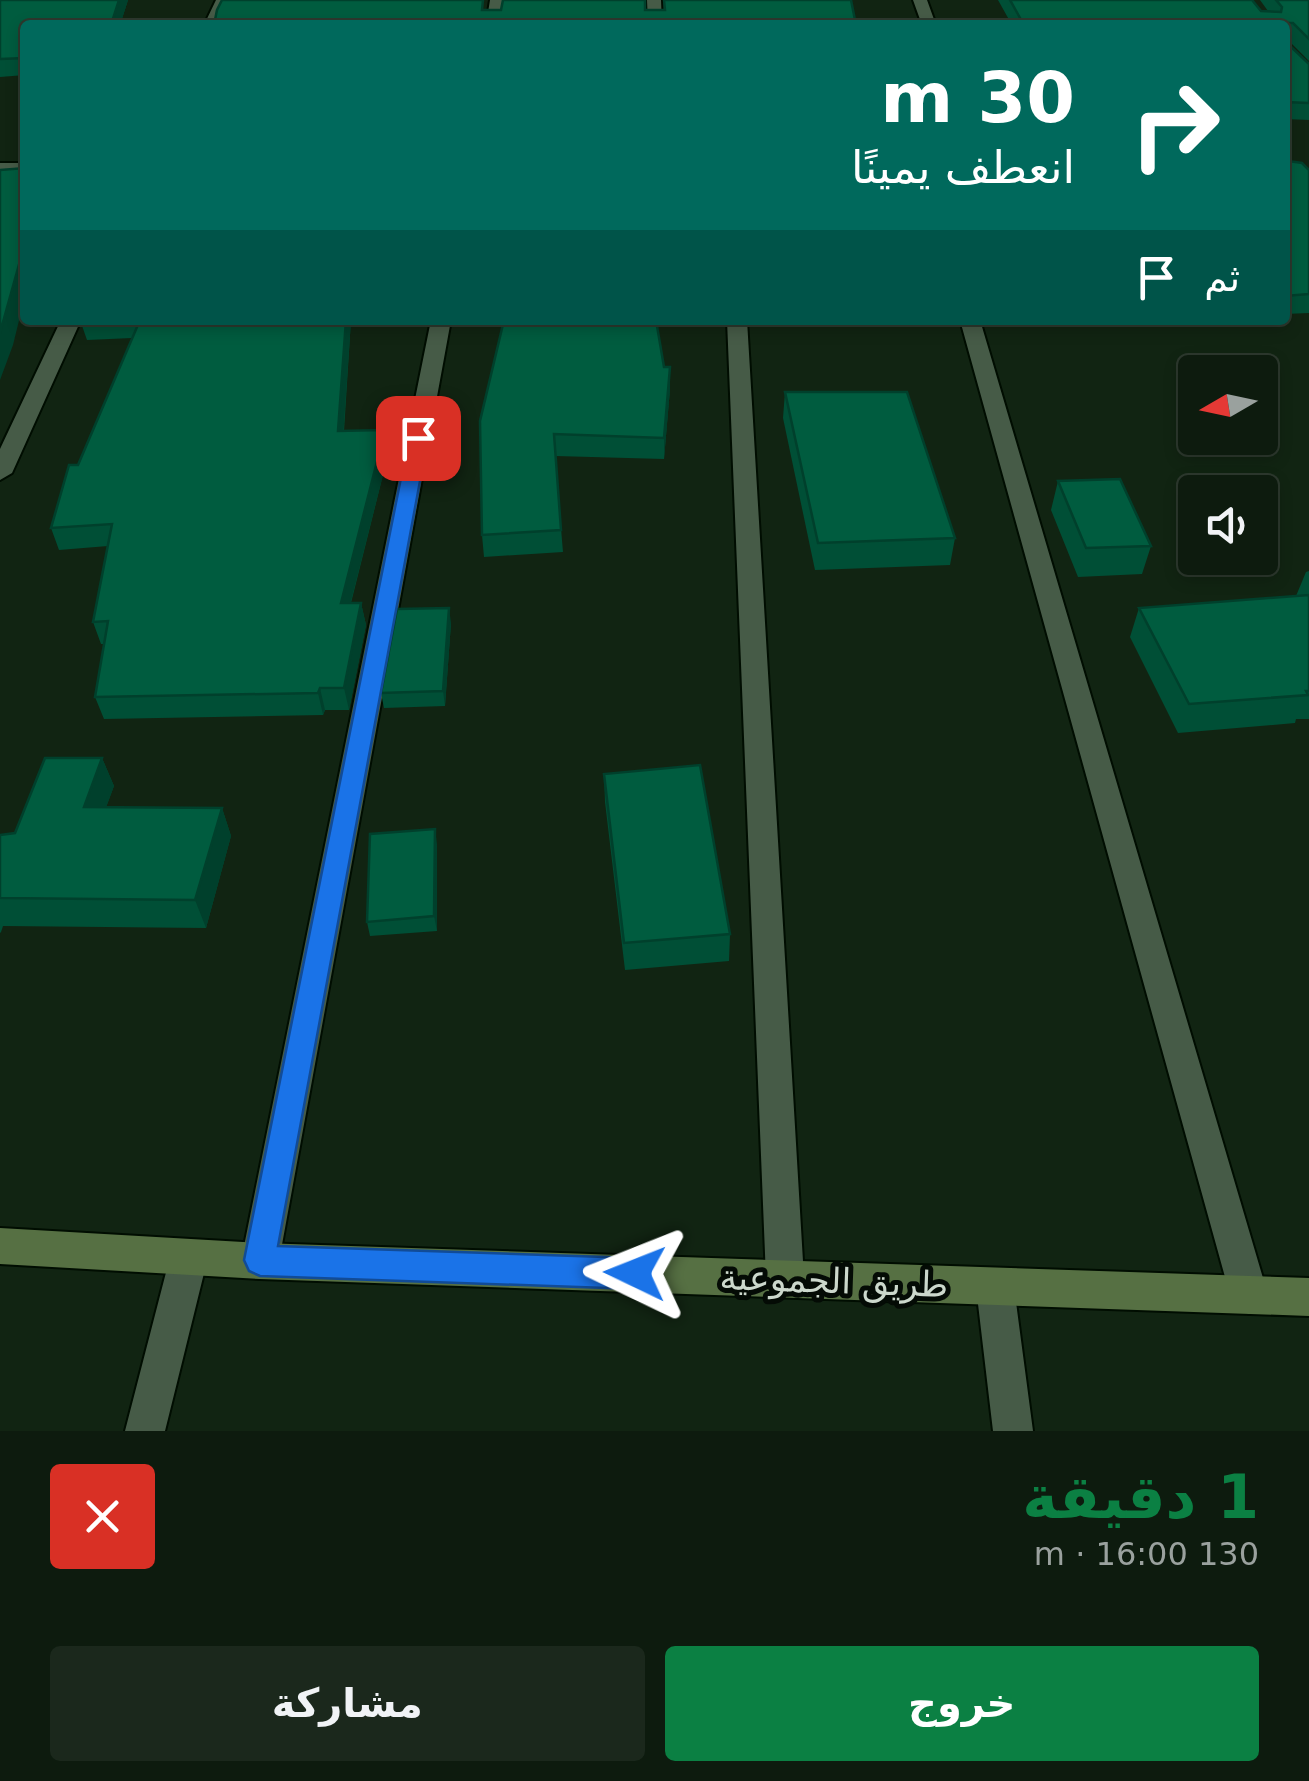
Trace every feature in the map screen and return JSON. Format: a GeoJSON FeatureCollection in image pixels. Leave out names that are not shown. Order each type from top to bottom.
{"type":"FeatureCollection","features":[{"type":"Feature","properties":{"kind":"main road","name":"طريق الجموعية"},"geometry":{"type":"LineString","coordinates":[[0,1246],[260,1260],[1309,1297]]}},
{"type":"Feature","properties":{"kind":"street"},"geometry":{"type":"LineString","coordinates":[[0,473],[69,325]]}},
{"type":"Feature","properties":{"kind":"street"},"geometry":{"type":"LineString","coordinates":[[260,1260],[440,325]]}},
{"type":"Feature","properties":{"kind":"street"},"geometry":{"type":"LineString","coordinates":[[736,325],[785,1278]]}},
{"type":"Feature","properties":{"kind":"street"},"geometry":{"type":"LineString","coordinates":[[971,325],[1249,1295]]}},
{"type":"Feature","properties":{"kind":"street"},"geometry":{"type":"LineString","coordinates":[[145,1431],[189,1257]]}},
{"type":"Feature","properties":{"kind":"street"},"geometry":{"type":"LineString","coordinates":[[995,1287],[1012,1431]]}},
{"type":"Feature","properties":{"kind":"building"},"geometry":{"type":"Polygon","coordinates":[[[0,0],[119,0],[113,20],[20,20],[20,58],[0,59],[0,0]]]}},
{"type":"Feature","properties":{"kind":"building"},"geometry":{"type":"Polygon","coordinates":[[[222,0],[483,0],[482,10],[501,10],[503,0],[645,0],[645,10],[665,10],[664,0],[851,0],[855,20],[215,20],[222,0]]]}},
{"type":"Feature","properties":{"kind":"building"},"geometry":{"type":"Polygon","coordinates":[[[1010,0],[1252,0],[1261,11],[1281,12],[1276,0],[1309,0],[1309,39],[1290,20],[1021,20],[1010,0]]]}},
{"type":"Feature","properties":{"kind":"building"},"geometry":{"type":"Polygon","coordinates":[[[1290,46],[1309,64],[1309,103],[1290,102],[1290,46]]]}},
{"type":"Feature","properties":{"kind":"building"},"geometry":{"type":"Polygon","coordinates":[[[1290,161],[1302,163],[1309,170],[1309,294],[1290,296],[1290,161]]]}},
{"type":"Feature","properties":{"kind":"building"},"geometry":{"type":"Polygon","coordinates":[[[20,168],[20,261],[0,333],[0,170],[20,168]]]}},
{"type":"Feature","properties":{"kind":"building"},"geometry":{"type":"Polygon","coordinates":[[[138,325],[346,325],[338,431],[385,430],[341,603],[361,603],[344,688],[320,688],[318,693],[95,697],[108,621],[93,622],[112,524],[51,528],[69,465],[78,465],[138,325]]]}},
{"type":"Feature","properties":{"kind":"building"},"geometry":{"type":"Polygon","coordinates":[[[503,325],[657,325],[664,367],[670,367],[664,438],[554,434],[561,530],[482,535],[480,421],[503,325]]]}},
{"type":"Feature","properties":{"kind":"building"},"geometry":{"type":"Polygon","coordinates":[[[785,392],[907,392],[955,538],[818,543],[785,392]]]}},
{"type":"Feature","properties":{"kind":"building"},"geometry":{"type":"Polygon","coordinates":[[[1120,479],[1151,546],[1086,548],[1058,481],[1120,479]]]}},
{"type":"Feature","properties":{"kind":"building"},"geometry":{"type":"Polygon","coordinates":[[[1309,595],[1308,695],[1189,704],[1139,608],[1309,595]]]}},
{"type":"Feature","properties":{"kind":"building"},"geometry":{"type":"Polygon","coordinates":[[[449,608],[443,691],[381,693],[397,609],[449,608]]]}},
{"type":"Feature","properties":{"kind":"building"},"geometry":{"type":"Polygon","coordinates":[[[45,758],[102,758],[84,807],[222,808],[195,900],[0,898],[0,835],[15,833],[45,758]]]}},
{"type":"Feature","properties":{"kind":"building"},"geometry":{"type":"Polygon","coordinates":[[[700,765],[730,934],[624,943],[604,774],[700,765]]]}},
{"type":"Feature","properties":{"kind":"building"},"geometry":{"type":"Polygon","coordinates":[[[435,829],[434,916],[367,922],[370,834],[435,829]]]}},
{"type":"Feature","properties":{"kind":"route"},"geometry":{"type":"LineString","coordinates":[[418,438],[260,1260],[635,1273]]}}]}
